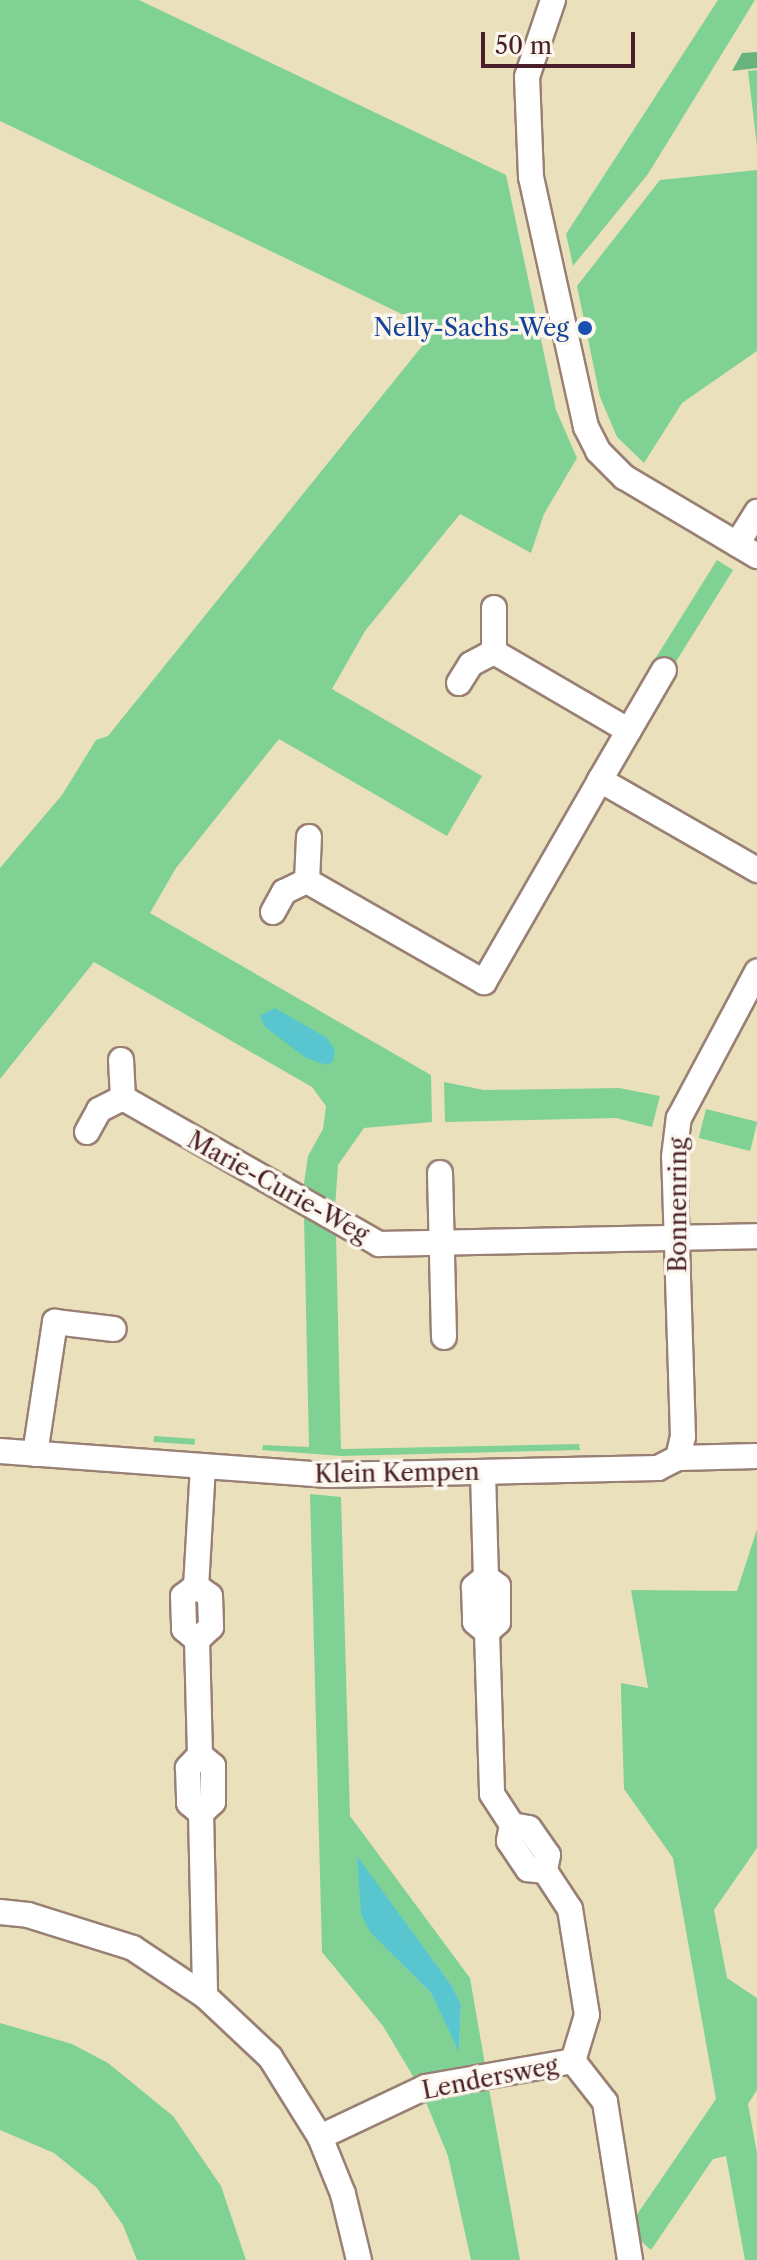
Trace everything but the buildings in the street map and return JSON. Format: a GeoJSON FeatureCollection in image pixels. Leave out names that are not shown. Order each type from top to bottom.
{"type":"FeatureCollection","features":[{"type":"Feature","properties":{"kind":"street"},"geometry":{"type":"LineString","coordinates":[[553,0],[527,77],[531,177],[586,427],[598,451],[624,477],[747,550],[757,512]]}},
{"type":"Feature","properties":{"kind":"street"},"geometry":{"type":"LineString","coordinates":[[494,608],[494,652]]}},
{"type":"Feature","properties":{"kind":"street"},"geometry":{"type":"LineString","coordinates":[[459,683],[471,664],[494,652]]}},
{"type":"Feature","properties":{"kind":"street"},"geometry":{"type":"LineString","coordinates":[[494,652],[629,731]]}},
{"type":"Feature","properties":{"kind":"street"},"geometry":{"type":"LineString","coordinates":[[307,881],[484,982],[664,670]]}},
{"type":"Feature","properties":{"kind":"street"},"geometry":{"type":"LineString","coordinates":[[600,780],[757,870]]}},
{"type":"Feature","properties":{"kind":"street"},"geometry":{"type":"LineString","coordinates":[[307,881],[309,837]]}},
{"type":"Feature","properties":{"kind":"street"},"geometry":{"type":"LineString","coordinates":[[273,912],[284,892],[307,881]]}},
{"type":"Feature","properties":{"kind":"street","name":"Bonnenring"},"geometry":{"type":"LineString","coordinates":[[678,1458],[683,1437],[676,1238],[679,1118],[757,972]]}},
{"type":"Feature","properties":{"kind":"street"},"geometry":{"type":"LineString","coordinates":[[87,1132],[99,1110],[123,1098],[121,1060]]}},
{"type":"Feature","properties":{"kind":"street","name":"Marie-Curie-Weg"},"geometry":{"type":"LineString","coordinates":[[123,1098],[379,1244],[757,1236]]}},
{"type":"Feature","properties":{"kind":"street"},"geometry":{"type":"LineString","coordinates":[[440,1173],[444,1337]]}},
{"type":"Feature","properties":{"kind":"street"},"geometry":{"type":"LineString","coordinates":[[35,1454],[55,1322],[114,1329]]}},
{"type":"Feature","properties":{"kind":"street","name":"Klein Kempen"},"geometry":{"type":"LineString","coordinates":[[0,1451],[328,1475],[658,1468],[678,1458],[757,1456]]}},
{"type":"Feature","properties":{"kind":"street"},"geometry":{"type":"LineString","coordinates":[[203,1466],[196,1586],[183,1596],[184,1629],[197,1640],[200,1755],[188,1768],[189,1803],[201,1813],[205,1996]]}},
{"type":"Feature","properties":{"kind":"street"},"geometry":{"type":"LineString","coordinates":[[483,1472],[486,1577],[474,1587],[475,1622],[487,1632],[492,1794],[512,1825],[509,1841],[528,1869],[545,1871],[569,1906],[587,2002],[573,2061],[605,2102],[630,2260]]}},
{"type":"Feature","properties":{"kind":"street"},"geometry":{"type":"LineString","coordinates":[[0,1912],[28,1915],[133,1948],[205,1996],[270,2057],[320,2137],[343,2194],[359,2260]]}},
{"type":"Feature","properties":{"kind":"street","name":"Lendersweg"},"geometry":{"type":"LineString","coordinates":[[320,2137],[426,2087],[573,2061]]}},
{"type":"Feature","properties":{"kind":"green space"},"geometry":{"type":"Polygon","coordinates":[[[0,0],[139,0],[506,175],[556,410],[577,458],[544,514],[531,553],[460,514],[365,631],[332,689],[482,776],[447,836],[279,739],[176,868],[150,913],[431,1075],[432,1122],[364,1128],[338,1165],[335,1208],[303,1190],[308,1156],[323,1129],[326,1106],[312,1087],[94,962],[0,1079],[0,868],[62,795],[96,740],[108,736],[435,330],[0,121],[0,0]]]}},
{"type":"Feature","properties":{"kind":"green space"},"geometry":{"type":"Polygon","coordinates":[[[718,0],[755,0],[648,174],[573,266],[566,234],[718,0]]]}},
{"type":"Feature","properties":{"kind":"green space"},"geometry":{"type":"Polygon","coordinates":[[[757,52],[757,68],[732,71],[742,53],[757,52]]]}},
{"type":"Feature","properties":{"kind":"green space"},"geometry":{"type":"Polygon","coordinates":[[[757,70],[757,146],[748,71],[757,70]]]}},
{"type":"Feature","properties":{"kind":"green space"},"geometry":{"type":"Polygon","coordinates":[[[757,170],[757,351],[682,403],[644,463],[617,437],[600,397],[577,286],[660,180],[757,170]]]}},
{"type":"Feature","properties":{"kind":"green space"},"geometry":{"type":"Polygon","coordinates":[[[717,560],[733,570],[669,673],[653,663],[717,560]]]}},
{"type":"Feature","properties":{"kind":"green space"},"geometry":{"type":"Polygon","coordinates":[[[444,1082],[484,1090],[619,1088],[660,1096],[652,1127],[616,1118],[445,1122],[444,1082]]]}},
{"type":"Feature","properties":{"kind":"green space"},"geometry":{"type":"Polygon","coordinates":[[[706,1109],[757,1122],[750,1151],[699,1138],[706,1109]]]}},
{"type":"Feature","properties":{"kind":"green space"},"geometry":{"type":"Polygon","coordinates":[[[304,1217],[336,1235],[341,1449],[579,1444],[580,1450],[342,1456],[262,1450],[263,1445],[309,1447],[304,1217]]]}},
{"type":"Feature","properties":{"kind":"green space"},"geometry":{"type":"Polygon","coordinates":[[[154,1436],[195,1439],[194,1445],[154,1442],[154,1436]]]}},
{"type":"Feature","properties":{"kind":"green space"},"geometry":{"type":"Polygon","coordinates":[[[310,1494],[341,1497],[350,1816],[470,1978],[486,2070],[417,2083],[383,2026],[322,1952],[310,1494]],[[357,1857],[370,1931],[431,1993],[459,2050],[461,2004],[452,1986],[357,1857]]]}},
{"type":"Feature","properties":{"kind":"green space"},"geometry":{"type":"Polygon","coordinates":[[[757,1529],[757,1848],[714,1910],[727,1978],[757,1998],[757,2090],[748,2104],[757,2153],[757,2260],[745,2260],[726,2156],[713,2159],[651,2250],[641,2241],[636,2216],[716,2099],[673,1858],[624,1789],[621,1683],[648,1688],[631,1590],[737,1591],[757,1529]]]}},
{"type":"Feature","properties":{"kind":"green space"},"geometry":{"type":"Polygon","coordinates":[[[0,2023],[72,2044],[108,2063],[173,2116],[221,2186],[246,2260],[137,2260],[123,2225],[97,2188],[54,2153],[0,2130],[0,2023]]]}},
{"type":"Feature","properties":{"kind":"green space"},"geometry":{"type":"Polygon","coordinates":[[[488,2083],[520,2260],[471,2260],[448,2156],[423,2095],[488,2083]]]}},
{"type":"Feature","properties":{"kind":"water"},"geometry":{"type":"Polygon","coordinates":[[[275,1008],[327,1038],[335,1050],[333,1061],[327,1065],[306,1058],[265,1027],[260,1016],[275,1008]]]}},
{"type":"Feature","properties":{"kind":"water"},"geometry":{"type":"Polygon","coordinates":[[[357,1856],[452,1986],[461,2004],[459,2052],[431,1993],[370,1932],[361,1914],[357,1856]]]}},
{"type":"Feature","properties":{"kind":"place","name":"Nelly-Sachs-Weg"},"geometry":{"type":"Point","coordinates":[585,328]}}]}
